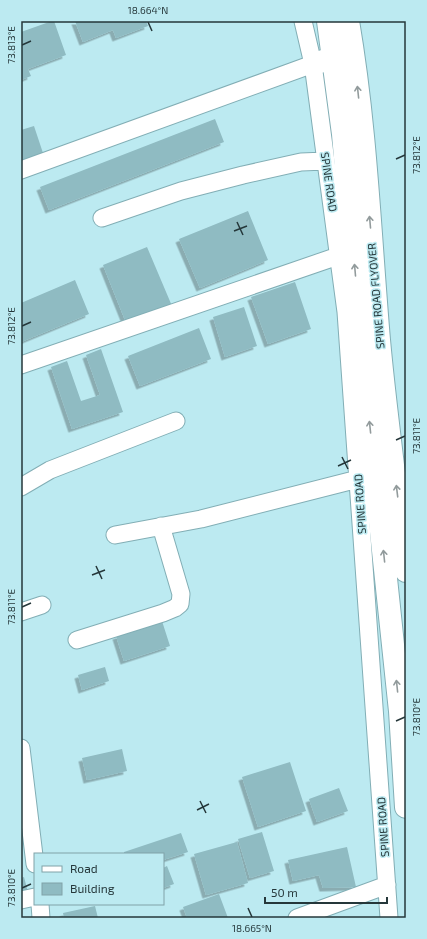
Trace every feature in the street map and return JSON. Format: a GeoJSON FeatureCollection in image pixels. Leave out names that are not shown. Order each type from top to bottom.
{"type":"FeatureCollection","features":[{"type":"Feature","properties":{"kind":"main road","name":"SPINE ROAD"},"geometry":{"type":"LineString","coordinates":[[328,21],[343,134],[361,342],[400,711],[406,807]]}},
{"type":"Feature","properties":{"kind":"main road","name":"SPINE ROAD FLYOVER"},"geometry":{"type":"LineString","coordinates":[[348,21],[363,134],[379,342],[406,571]]}},
{"type":"Feature","properties":{"kind":"main road"},"geometry":{"type":"LineString","coordinates":[[313,64],[334,58]]}},
{"type":"Feature","properties":{"kind":"street","name":"SPINE ROAD"},"geometry":{"type":"LineString","coordinates":[[303,21],[313,64],[346,312],[389,918]]}},
{"type":"Feature","properties":{"kind":"street"},"geometry":{"type":"LineString","coordinates":[[21,170],[313,64]]}},
{"type":"Feature","properties":{"kind":"street"},"geometry":{"type":"LineString","coordinates":[[102,218],[181,191],[243,175],[301,162],[326,161]]}},
{"type":"Feature","properties":{"kind":"street"},"geometry":{"type":"LineString","coordinates":[[21,365],[338,256]]}},
{"type":"Feature","properties":{"kind":"street"},"geometry":{"type":"LineString","coordinates":[[21,487],[50,470],[176,421]]}},
{"type":"Feature","properties":{"kind":"street"},"geometry":{"type":"LineString","coordinates":[[115,535],[201,519],[358,480]]}},
{"type":"Feature","properties":{"kind":"street"},"geometry":{"type":"LineString","coordinates":[[77,640],[163,613],[180,604],[181,594],[161,526]]}},
{"type":"Feature","properties":{"kind":"street"},"geometry":{"type":"LineString","coordinates":[[21,612],[42,605]]}},
{"type":"Feature","properties":{"kind":"street"},"geometry":{"type":"LineString","coordinates":[[21,748],[24,793],[34,858]]}},
{"type":"Feature","properties":{"kind":"street"},"geometry":{"type":"LineString","coordinates":[[297,918],[387,885]]}},
{"type":"Feature","properties":{"kind":"street"},"geometry":{"type":"LineString","coordinates":[[21,900],[34,897]]}},
{"type":"Feature","properties":{"kind":"street"},"geometry":{"type":"LineString","coordinates":[[40,905],[41,918]]}},
{"type":"Feature","properties":{"kind":"building"},"geometry":{"type":"Polygon","coordinates":[[[54,21],[66,55],[28,69],[31,76],[21,80],[21,32],[54,21]]]}},
{"type":"Feature","properties":{"kind":"building"},"geometry":{"type":"Polygon","coordinates":[[[75,21],[146,21],[148,26],[116,38],[113,30],[83,42],[75,21]]]}},
{"type":"Feature","properties":{"kind":"building"},"geometry":{"type":"Polygon","coordinates":[[[215,119],[224,142],[49,210],[40,187],[215,119]]]}},
{"type":"Feature","properties":{"kind":"building"},"geometry":{"type":"Polygon","coordinates":[[[34,126],[43,153],[21,161],[21,130],[34,126]]]}},
{"type":"Feature","properties":{"kind":"building"},"geometry":{"type":"Polygon","coordinates":[[[248,211],[268,260],[200,288],[179,239],[248,211]]]}},
{"type":"Feature","properties":{"kind":"building"},"geometry":{"type":"Polygon","coordinates":[[[147,247],[172,306],[127,325],[103,265],[147,247]]]}},
{"type":"Feature","properties":{"kind":"building"},"geometry":{"type":"Polygon","coordinates":[[[75,280],[89,314],[21,342],[21,303],[75,280]]]}},
{"type":"Feature","properties":{"kind":"building"},"geometry":{"type":"Polygon","coordinates":[[[295,282],[311,329],[268,344],[251,297],[295,282]]]}},
{"type":"Feature","properties":{"kind":"building"},"geometry":{"type":"Polygon","coordinates":[[[244,307],[257,346],[225,357],[213,317],[244,307]]]}},
{"type":"Feature","properties":{"kind":"building"},"geometry":{"type":"Polygon","coordinates":[[[199,328],[211,359],[140,386],[128,356],[199,328]]]}},
{"type":"Feature","properties":{"kind":"building"},"geometry":{"type":"Polygon","coordinates":[[[101,349],[123,412],[72,429],[51,367],[67,361],[81,401],[100,395],[86,355],[101,349]]]}},
{"type":"Feature","properties":{"kind":"building"},"geometry":{"type":"Polygon","coordinates":[[[162,621],[170,646],[124,661],[116,636],[162,621]]]}},
{"type":"Feature","properties":{"kind":"building"},"geometry":{"type":"Polygon","coordinates":[[[105,667],[109,681],[82,690],[78,675],[105,667]]]}},
{"type":"Feature","properties":{"kind":"building"},"geometry":{"type":"Polygon","coordinates":[[[122,749],[127,771],[87,780],[82,758],[122,749]]]}},
{"type":"Feature","properties":{"kind":"building"},"geometry":{"type":"Polygon","coordinates":[[[290,762],[306,811],[258,827],[242,777],[290,762]]]}},
{"type":"Feature","properties":{"kind":"building"},"geometry":{"type":"Polygon","coordinates":[[[339,788],[348,811],[317,822],[309,799],[339,788]]]}},
{"type":"Feature","properties":{"kind":"building"},"geometry":{"type":"Polygon","coordinates":[[[262,832],[274,871],[250,878],[238,839],[262,832]]]}},
{"type":"Feature","properties":{"kind":"building"},"geometry":{"type":"Polygon","coordinates":[[[181,833],[188,852],[164,860],[164,853],[124,852],[181,833]]]}},
{"type":"Feature","properties":{"kind":"building"},"geometry":{"type":"Polygon","coordinates":[[[237,842],[248,883],[206,895],[194,854],[237,842]]]}},
{"type":"Feature","properties":{"kind":"building"},"geometry":{"type":"Polygon","coordinates":[[[347,847],[356,887],[323,888],[319,875],[293,881],[288,860],[347,847]]]}},
{"type":"Feature","properties":{"kind":"building"},"geometry":{"type":"Polygon","coordinates":[[[167,866],[174,884],[164,888],[164,868],[167,866]]]}},
{"type":"Feature","properties":{"kind":"building"},"geometry":{"type":"Polygon","coordinates":[[[24,877],[28,892],[21,894],[21,878],[24,877]]]}},
{"type":"Feature","properties":{"kind":"building"},"geometry":{"type":"Polygon","coordinates":[[[219,894],[228,918],[187,918],[183,907],[219,894]]]}},
{"type":"Feature","properties":{"kind":"building"},"geometry":{"type":"Polygon","coordinates":[[[95,906],[98,918],[64,918],[63,913],[95,906]]]}}]}
